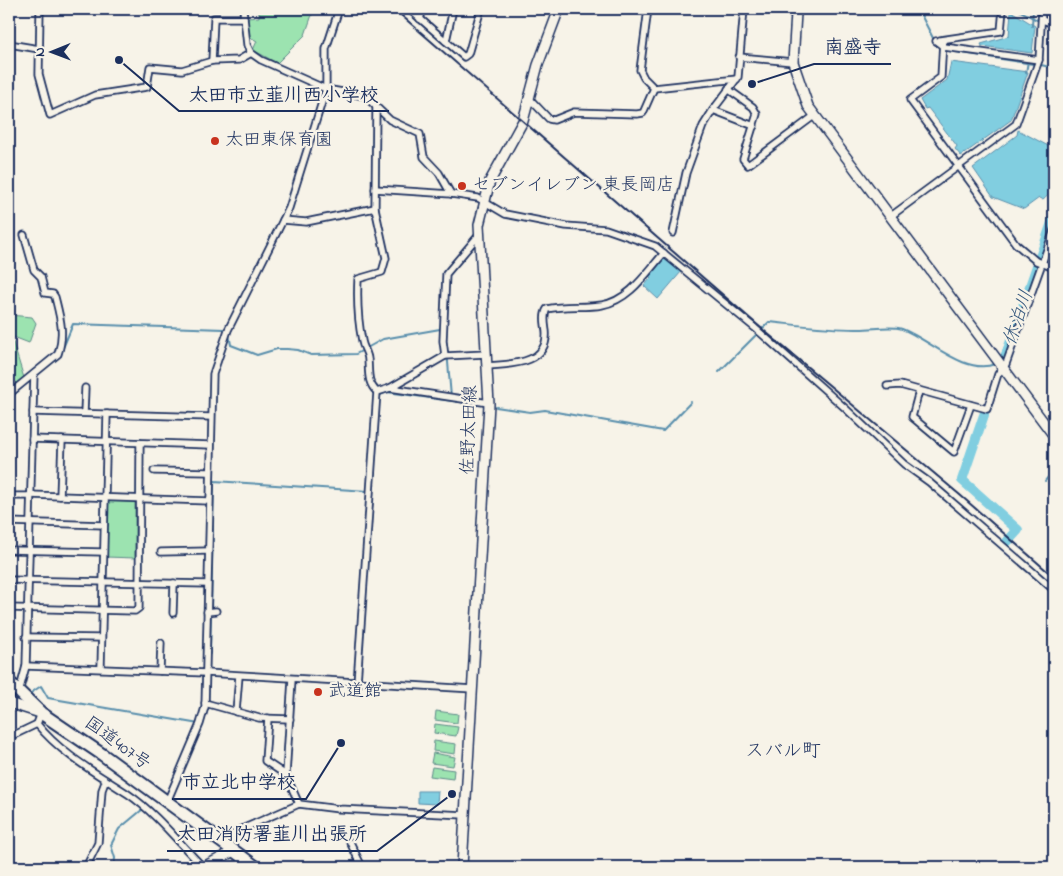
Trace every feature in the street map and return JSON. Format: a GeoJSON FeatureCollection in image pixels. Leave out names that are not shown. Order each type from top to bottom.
{"type":"FeatureCollection","features":[{"type":"Feature","properties":{"kind":"highway","name":"国道407号"},"geometry":{"type":"LineString","coordinates":[[9,682],[39,718],[167,802],[256,867]]}},
{"type":"Feature","properties":{"kind":"main road","name":"佐野太田線"},"geometry":{"type":"LineString","coordinates":[[462,867],[489,403],[479,235],[484,200],[490,181],[522,121],[538,65],[559,9]]}},
{"type":"Feature","properties":{"kind":"main road"},"geometry":{"type":"LineString","coordinates":[[796,11],[793,62],[805,100],[814,116],[891,216],[1054,436]]}},
{"type":"Feature","properties":{"kind":"main road"},"geometry":{"type":"LineString","coordinates":[[9,704],[39,718]]}},
{"type":"Feature","properties":{"kind":"main road"},"geometry":{"type":"LineString","coordinates":[[203,867],[234,851]]}},
{"type":"Feature","properties":{"kind":"street"},"geometry":{"type":"LineString","coordinates":[[40,9],[39,74],[50,115],[95,95],[147,87],[150,67],[182,70],[212,61],[239,60],[251,53]]}},
{"type":"Feature","properties":{"kind":"street"},"geometry":{"type":"LineString","coordinates":[[243,9],[247,45],[251,53],[261,60],[326,88],[365,96],[390,120],[420,134],[424,157],[439,173],[451,194]]}},
{"type":"Feature","properties":{"kind":"street"},"geometry":{"type":"LineString","coordinates":[[167,802],[200,724],[205,704],[212,385],[217,357],[228,330],[292,199],[326,88],[326,50],[339,9]]}},
{"type":"Feature","properties":{"kind":"street"},"geometry":{"type":"LineString","coordinates":[[409,9],[462,56],[467,56],[481,9]]}},
{"type":"Feature","properties":{"kind":"street"},"geometry":{"type":"LineString","coordinates":[[420,19],[423,9]]}},
{"type":"Feature","properties":{"kind":"street"},"geometry":{"type":"LineString","coordinates":[[446,41],[453,9]]}},
{"type":"Feature","properties":{"kind":"street"},"geometry":{"type":"LineString","coordinates":[[648,9],[640,70],[644,78],[654,88]]}},
{"type":"Feature","properties":{"kind":"street"},"geometry":{"type":"LineString","coordinates":[[673,233],[686,173],[704,126],[713,110],[737,79],[744,9]]}},
{"type":"Feature","properties":{"kind":"street"},"geometry":{"type":"LineString","coordinates":[[754,9],[796,11]]}},
{"type":"Feature","properties":{"kind":"street"},"geometry":{"type":"LineString","coordinates":[[1003,9],[1001,31],[936,41],[944,47],[1039,60]]}},
{"type":"Feature","properties":{"kind":"street"},"geometry":{"type":"LineString","coordinates":[[891,216],[1016,124],[1039,60],[1042,9]]}},
{"type":"Feature","properties":{"kind":"street"},"geometry":{"type":"LineString","coordinates":[[212,61],[214,18],[244,18]]}},
{"type":"Feature","properties":{"kind":"street"},"geometry":{"type":"LineString","coordinates":[[1042,20],[1054,24]]}},
{"type":"Feature","properties":{"kind":"street"},"geometry":{"type":"LineString","coordinates":[[9,44],[39,49]]}},
{"type":"Feature","properties":{"kind":"street"},"geometry":{"type":"LineString","coordinates":[[944,47],[941,77],[910,100],[1016,244],[1040,262],[1054,268]]}},
{"type":"Feature","properties":{"kind":"street"},"geometry":{"type":"LineString","coordinates":[[739,56],[793,62]]}},
{"type":"Feature","properties":{"kind":"street"},"geometry":{"type":"LineString","coordinates":[[654,88],[737,79]]}},
{"type":"Feature","properties":{"kind":"street"},"geometry":{"type":"LineString","coordinates":[[529,98],[549,119],[554,120],[574,112],[637,114],[643,113],[654,88]]}},
{"type":"Feature","properties":{"kind":"street"},"geometry":{"type":"LineString","coordinates":[[728,89],[755,110],[754,126],[743,159],[748,166],[814,116]]}},
{"type":"Feature","properties":{"kind":"street"},"geometry":{"type":"LineString","coordinates":[[376,107],[375,208],[386,258],[382,272],[358,278],[362,344],[368,359],[368,374],[372,388],[377,392]]}},
{"type":"Feature","properties":{"kind":"street"},"geometry":{"type":"LineString","coordinates":[[713,110],[754,126]]}},
{"type":"Feature","properties":{"kind":"street"},"geometry":{"type":"LineString","coordinates":[[375,189],[451,194],[484,200],[505,214],[566,226],[606,229],[655,246],[785,354],[904,464],[929,482],[1054,590]]}},
{"type":"Feature","properties":{"kind":"street"},"geometry":{"type":"LineString","coordinates":[[283,220],[306,222],[375,208]]}},
{"type":"Feature","properties":{"kind":"street"},"geometry":{"type":"LineString","coordinates":[[888,386],[900,385],[986,409],[998,374],[1003,368],[1040,262],[1054,230]]}},
{"type":"Feature","properties":{"kind":"street"},"geometry":{"type":"LineString","coordinates":[[9,394],[58,354],[63,326],[55,297],[53,294],[46,292],[41,277],[34,270],[24,235]]}},
{"type":"Feature","properties":{"kind":"street"},"geometry":{"type":"LineString","coordinates":[[447,356],[443,341],[446,274],[479,235]]}},
{"type":"Feature","properties":{"kind":"street"},"geometry":{"type":"LineString","coordinates":[[487,366],[520,363],[533,358],[541,348],[546,336],[544,314],[547,309],[602,304],[617,300],[634,288],[664,253]]}},
{"type":"Feature","properties":{"kind":"street"},"geometry":{"type":"LineString","coordinates":[[377,392],[390,388],[447,356],[486,354]]}},
{"type":"Feature","properties":{"kind":"street"},"geometry":{"type":"LineString","coordinates":[[19,692],[26,666],[34,374]]}},
{"type":"Feature","properties":{"kind":"street"},"geometry":{"type":"LineString","coordinates":[[84,388],[84,414]]}},
{"type":"Feature","properties":{"kind":"street"},"geometry":{"type":"LineString","coordinates":[[390,388],[489,403]]}},
{"type":"Feature","properties":{"kind":"street"},"geometry":{"type":"LineString","coordinates":[[919,390],[911,416],[954,452],[971,406]]}},
{"type":"Feature","properties":{"kind":"street"},"geometry":{"type":"LineString","coordinates":[[357,683],[377,392]]}},
{"type":"Feature","properties":{"kind":"street"},"geometry":{"type":"LineString","coordinates":[[33,412],[211,417]]}},
{"type":"Feature","properties":{"kind":"street"},"geometry":{"type":"LineString","coordinates":[[100,668],[107,414]]}},
{"type":"Feature","properties":{"kind":"street"},"geometry":{"type":"LineString","coordinates":[[32,439],[210,444]]}},
{"type":"Feature","properties":{"kind":"street"},"geometry":{"type":"LineString","coordinates":[[60,496],[62,440]]}},
{"type":"Feature","properties":{"kind":"street"},"geometry":{"type":"LineString","coordinates":[[9,608],[137,610],[140,583],[138,498],[140,443]]}},
{"type":"Feature","properties":{"kind":"street"},"geometry":{"type":"LineString","coordinates":[[154,470],[210,472]]}},
{"type":"Feature","properties":{"kind":"street"},"geometry":{"type":"LineString","coordinates":[[9,496],[209,501]]}},
{"type":"Feature","properties":{"kind":"street"},"geometry":{"type":"LineString","coordinates":[[9,522],[104,525]]}},
{"type":"Feature","properties":{"kind":"street"},"geometry":{"type":"LineString","coordinates":[[9,550],[103,552]]}},
{"type":"Feature","properties":{"kind":"street"},"geometry":{"type":"LineString","coordinates":[[161,552],[208,551]]}},
{"type":"Feature","properties":{"kind":"street"},"geometry":{"type":"LineString","coordinates":[[9,580],[207,584]]}},
{"type":"Feature","properties":{"kind":"street"},"geometry":{"type":"LineString","coordinates":[[173,613],[174,583]]}},
{"type":"Feature","properties":{"kind":"street"},"geometry":{"type":"LineString","coordinates":[[207,612],[216,611]]}},
{"type":"Feature","properties":{"kind":"street"},"geometry":{"type":"LineString","coordinates":[[26,637],[101,638]]}},
{"type":"Feature","properties":{"kind":"street"},"geometry":{"type":"LineString","coordinates":[[160,671],[161,643]]}},
{"type":"Feature","properties":{"kind":"street"},"geometry":{"type":"LineString","coordinates":[[26,666],[206,673],[473,690]]}},
{"type":"Feature","properties":{"kind":"street"},"geometry":{"type":"LineString","coordinates":[[236,712],[239,676]]}},
{"type":"Feature","properties":{"kind":"street"},"geometry":{"type":"LineString","coordinates":[[292,679],[286,775],[299,804]]}},
{"type":"Feature","properties":{"kind":"street"},"geometry":{"type":"LineString","coordinates":[[205,704],[268,718],[290,719]]}},
{"type":"Feature","properties":{"kind":"street"},"geometry":{"type":"LineString","coordinates":[[9,735],[16,734],[39,718],[47,736],[105,782],[129,795],[203,867]]}},
{"type":"Feature","properties":{"kind":"street"},"geometry":{"type":"LineString","coordinates":[[268,718],[265,761],[286,775]]}},
{"type":"Feature","properties":{"kind":"street"},"geometry":{"type":"LineString","coordinates":[[86,867],[98,843],[102,790],[105,782]]}},
{"type":"Feature","properties":{"kind":"street"},"geometry":{"type":"LineString","coordinates":[[224,843],[227,838],[242,829],[299,804],[339,809],[465,815]]}},
{"type":"Feature","properties":{"kind":"street"},"geometry":{"type":"LineString","coordinates":[[350,842],[362,867]]}},
{"type":"Feature","properties":{"kind":"green space"},"geometry":{"type":"Polygon","coordinates":[[[259,9],[314,9],[305,35],[277,63],[253,50],[257,41],[250,37],[247,18],[259,17],[259,9]]]}},
{"type":"Feature","properties":{"kind":"green space"},"geometry":{"type":"Polygon","coordinates":[[[9,315],[32,317],[36,323],[29,343],[11,336],[24,378],[9,391],[9,315]]]}},
{"type":"Feature","properties":{"kind":"green space"},"geometry":{"type":"Polygon","coordinates":[[[110,501],[133,501],[135,503],[135,558],[106,557],[107,503],[110,501]]]}},
{"type":"Feature","properties":{"kind":"green space"},"geometry":{"type":"Polygon","coordinates":[[[436,711],[458,714],[457,723],[435,720],[436,711]]]}},
{"type":"Feature","properties":{"kind":"green space"},"geometry":{"type":"Polygon","coordinates":[[[435,724],[458,727],[456,736],[434,733],[435,724]]]}},
{"type":"Feature","properties":{"kind":"green space"},"geometry":{"type":"Polygon","coordinates":[[[434,741],[456,744],[455,754],[433,751],[434,741]]]}},
{"type":"Feature","properties":{"kind":"green space"},"geometry":{"type":"Polygon","coordinates":[[[433,753],[455,757],[453,766],[431,763],[433,753]]]}},
{"type":"Feature","properties":{"kind":"green space"},"geometry":{"type":"Polygon","coordinates":[[[432,767],[454,770],[453,779],[430,776],[432,767]]]}},
{"type":"Feature","properties":{"kind":"water"},"geometry":{"type":"Polygon","coordinates":[[[1011,11],[1035,26],[1032,53],[982,46],[981,44],[1009,36],[1011,11]]]}},
{"type":"Feature","properties":{"kind":"water"},"geometry":{"type":"Polygon","coordinates":[[[951,62],[1028,72],[1011,120],[961,156],[955,149],[957,146],[928,108],[925,109],[920,100],[947,80],[951,62]]]}},
{"type":"Feature","properties":{"kind":"water"},"geometry":{"type":"Polygon","coordinates":[[[1018,130],[1054,149],[1054,177],[1051,190],[1043,200],[1039,198],[1024,209],[993,197],[973,168],[1017,135],[1018,130]]]}},
{"type":"Feature","properties":{"kind":"water"},"geometry":{"type":"Polygon","coordinates":[[[663,259],[666,259],[681,272],[658,299],[644,286],[651,278],[649,276],[663,259]]]}},
{"type":"Feature","properties":{"kind":"water"},"geometry":{"type":"Polygon","coordinates":[[[418,791],[438,791],[437,804],[418,803],[418,791]]]}},
{"type":"Feature","properties":{"kind":"waterway"},"geometry":{"type":"LineString","coordinates":[[918,9],[935,42]]}},
{"type":"Feature","properties":{"kind":"waterway"},"geometry":{"type":"LineString","coordinates":[[1017,9],[1037,20]]}},
{"type":"Feature","properties":{"kind":"waterway"},"geometry":{"type":"LineString","coordinates":[[1032,26],[1033,9]]}},
{"type":"Feature","properties":{"kind":"waterway"},"geometry":{"type":"LineString","coordinates":[[1045,24],[1054,29]]}},
{"type":"Feature","properties":{"kind":"waterway"},"geometry":{"type":"LineString","coordinates":[[949,51],[1033,64]]}},
{"type":"Feature","properties":{"kind":"waterway"},"geometry":{"type":"LineString","coordinates":[[1026,73],[1028,61]]}},
{"type":"Feature","properties":{"kind":"waterway"},"geometry":{"type":"LineString","coordinates":[[1041,65],[1054,68]]}},
{"type":"Feature","properties":{"kind":"waterway","name":"休泊川"},"geometry":{"type":"LineString","coordinates":[[1005,358],[1054,217]]}},
{"type":"Feature","properties":{"kind":"waterway"},"geometry":{"type":"LineString","coordinates":[[719,372],[769,322],[812,327],[897,328],[913,334],[960,361],[983,366],[995,364]]}},
{"type":"Feature","properties":{"kind":"waterway"},"geometry":{"type":"LineString","coordinates":[[60,355],[73,324],[224,329]]}},
{"type":"Feature","properties":{"kind":"waterway"},"geometry":{"type":"LineString","coordinates":[[229,334],[231,345],[257,355],[277,349],[298,350],[311,355],[356,354],[383,339],[440,329]]}},
{"type":"Feature","properties":{"kind":"waterway"},"geometry":{"type":"LineString","coordinates":[[446,339],[451,397]]}},
{"type":"Feature","properties":{"kind":"waterway"},"geometry":{"type":"LineString","coordinates":[[37,375],[43,370]]}},
{"type":"Feature","properties":{"kind":"waterway"},"geometry":{"type":"LineString","coordinates":[[9,399],[27,383]]}},
{"type":"Feature","properties":{"kind":"waterway"},"geometry":{"type":"LineString","coordinates":[[378,396],[387,392],[481,405]]}},
{"type":"Feature","properties":{"kind":"waterway"},"geometry":{"type":"LineString","coordinates":[[496,407],[530,412],[545,410],[663,431],[691,402]]}},
{"type":"Feature","properties":{"kind":"waterway","name":"休泊川"},"geometry":{"type":"LineString","coordinates":[[984,415],[962,480],[1018,530],[1006,543]]}},
{"type":"Feature","properties":{"kind":"waterway"},"geometry":{"type":"LineString","coordinates":[[1045,481],[1054,470]]}},
{"type":"Feature","properties":{"kind":"waterway"},"geometry":{"type":"LineString","coordinates":[[210,654],[214,481],[368,491]]}},
{"type":"Feature","properties":{"kind":"waterway"},"geometry":{"type":"LineString","coordinates":[[28,695],[41,686],[48,698],[199,724]]}},
{"type":"Feature","properties":{"kind":"waterway"},"geometry":{"type":"LineString","coordinates":[[114,867],[115,858],[111,845],[119,829],[143,809]]}},
{"type":"Feature","properties":{"kind":"railway"},"geometry":{"type":"LineString","coordinates":[[394,9],[761,328],[960,495],[1054,577]]}},
{"type":"Feature","properties":{"kind":"place","name":"太田市立韮川西小学校"},"geometry":{"type":"Point","coordinates":[119,60]}},
{"type":"Feature","properties":{"kind":"place","name":"南盛寺"},"geometry":{"type":"Point","coordinates":[752,84]}},
{"type":"Feature","properties":{"kind":"place","name":"太田東保育園"},"geometry":{"type":"Point","coordinates":[215,141]}},
{"type":"Feature","properties":{"kind":"place","name":"セブンイレブン 東長岡店"},"geometry":{"type":"Point","coordinates":[462,186]}},
{"type":"Feature","properties":{"kind":"place","name":"武道館"},"geometry":{"type":"Point","coordinates":[318,692]}},
{"type":"Feature","properties":{"kind":"place","name":"市立北中学校"},"geometry":{"type":"Point","coordinates":[341,743]}},
{"type":"Feature","properties":{"kind":"place","name":"太田消防署韮川出張所"},"geometry":{"type":"Point","coordinates":[452,794]}},
{"type":"Feature","properties":{"kind":"district","name":"スバル町"},"geometry":{"type":"Point","coordinates":[783,751]}}]}
